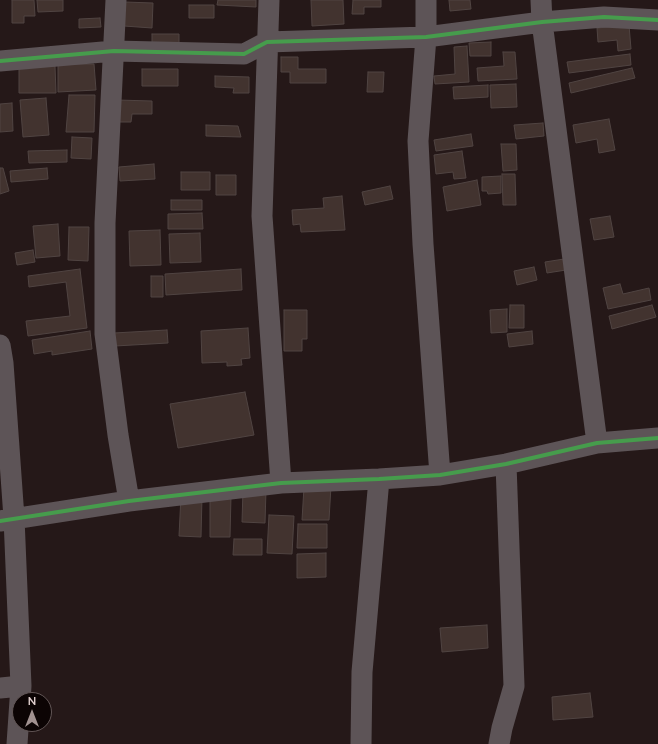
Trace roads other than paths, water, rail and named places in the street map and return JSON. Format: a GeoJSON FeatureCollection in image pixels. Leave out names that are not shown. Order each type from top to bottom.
{"type":"FeatureCollection","features":[{"type":"Feature","properties":{"kind":"street"},"geometry":{"type":"LineString","coordinates":[[116,0],[105,223],[105,334],[118,435],[129,501]]}},
{"type":"Feature","properties":{"kind":"street"},"geometry":{"type":"LineString","coordinates":[[269,0],[262,216],[281,483]]}},
{"type":"Feature","properties":{"kind":"street"},"geometry":{"type":"LineString","coordinates":[[426,0],[426,37],[418,141],[423,244],[440,475]]}},
{"type":"Feature","properties":{"kind":"street"},"geometry":{"type":"LineString","coordinates":[[541,0],[542,22],[597,443]]}},
{"type":"Feature","properties":{"kind":"street"},"geometry":{"type":"LineString","coordinates":[[0,61],[114,51],[244,54],[268,42],[426,37],[542,22],[604,17],[658,20]]}},
{"type":"Feature","properties":{"kind":"street"},"geometry":{"type":"LineString","coordinates":[[1,357],[7,520],[21,686],[17,744]]}},
{"type":"Feature","properties":{"kind":"street"},"geometry":{"type":"LineString","coordinates":[[7,520],[129,501],[281,483],[440,475],[506,464],[597,443],[658,438]]}},
{"type":"Feature","properties":{"kind":"street"},"geometry":{"type":"LineString","coordinates":[[499,744],[514,686],[506,464]]}},
{"type":"Feature","properties":{"kind":"street"},"geometry":{"type":"LineString","coordinates":[[361,744],[362,672],[379,479]]}},
{"type":"Feature","properties":{"kind":"street"},"geometry":{"type":"LineString","coordinates":[[0,688],[21,686]]}}]}
